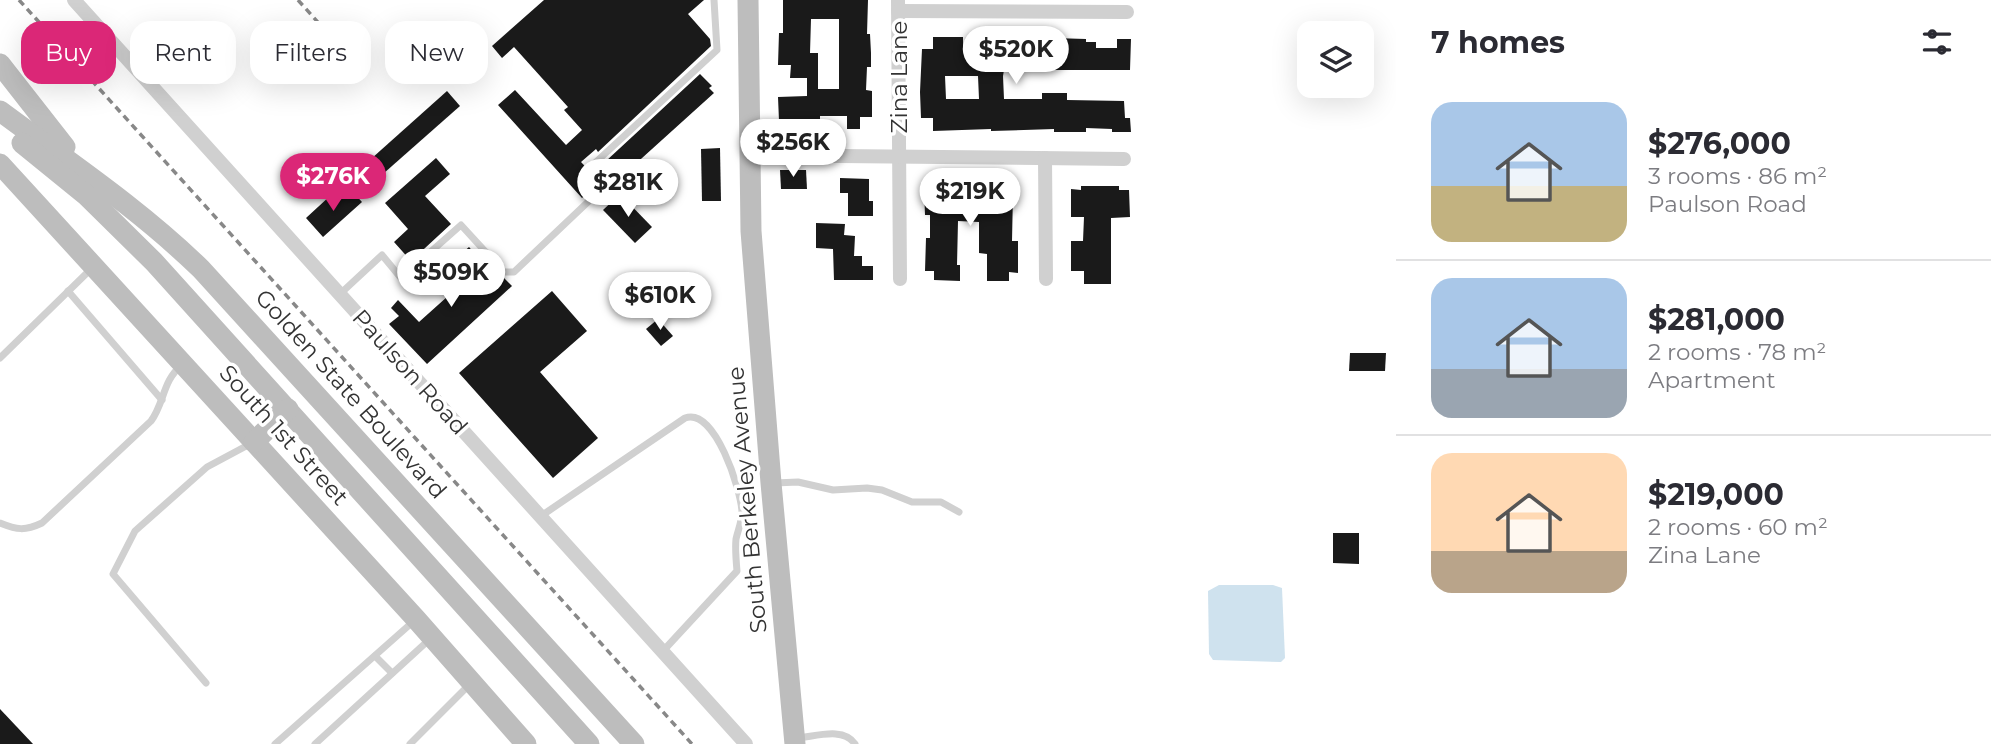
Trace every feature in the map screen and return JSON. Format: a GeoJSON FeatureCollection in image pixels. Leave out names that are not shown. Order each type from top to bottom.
{"type":"FeatureCollection","features":[{"type":"Feature","properties":{"kind":"main road","name":"South Berkeley Avenue"},"geometry":{"type":"LineString","coordinates":[[748,0],[751,231],[794,741]]}},
{"type":"Feature","properties":{"kind":"main road"},"geometry":{"type":"LineString","coordinates":[[0,64],[50,130],[96,179]]}},
{"type":"Feature","properties":{"kind":"main road","name":"Golden State Boulevard"},"geometry":{"type":"LineString","coordinates":[[0,111],[96,179],[161,231],[221,290],[634,744]]}},
{"type":"Feature","properties":{"kind":"main road"},"geometry":{"type":"LineString","coordinates":[[0,128],[60,173],[154,262],[589,744]]}},
{"type":"Feature","properties":{"kind":"main road","name":"South 1st Street"},"geometry":{"type":"LineString","coordinates":[[0,164],[416,619],[526,744]]}},
{"type":"Feature","properties":{"kind":"main road"},"geometry":{"type":"LineString","coordinates":[[254,442],[288,409]]}},
{"type":"Feature","properties":{"kind":"street","name":"Paulson Road"},"geometry":{"type":"LineString","coordinates":[[74,0],[746,744]]}},
{"type":"Feature","properties":{"kind":"street"},"geometry":{"type":"LineString","coordinates":[[898,6],[1127,12]]}},
{"type":"Feature","properties":{"kind":"street","name":"Zina Lane"},"geometry":{"type":"LineString","coordinates":[[898,6],[900,279]]}},
{"type":"Feature","properties":{"kind":"street"},"geometry":{"type":"LineString","coordinates":[[749,155],[1124,159]]}},
{"type":"Feature","properties":{"kind":"street"},"geometry":{"type":"LineString","coordinates":[[1045,158],[1046,279]]}},
{"type":"Feature","properties":{"kind":"lane"},"geometry":{"type":"LineString","coordinates":[[339,294],[382,255],[401,278],[461,225],[504,272],[514,272],[609,183],[596,162],[717,50],[714,0]]}},
{"type":"Feature","properties":{"kind":"lane"},"geometry":{"type":"LineString","coordinates":[[0,358],[94,266]]}},
{"type":"Feature","properties":{"kind":"lane"},"geometry":{"type":"LineString","coordinates":[[68,291],[162,400]]}},
{"type":"Feature","properties":{"kind":"lane"},"geometry":{"type":"LineString","coordinates":[[0,523],[19,530],[42,523],[152,421],[159,411],[171,374],[183,364]]}},
{"type":"Feature","properties":{"kind":"lane"},"geometry":{"type":"LineString","coordinates":[[540,517],[685,418],[698,417],[716,434],[740,497],[742,515],[737,537],[737,571],[663,652]]}},
{"type":"Feature","properties":{"kind":"lane"},"geometry":{"type":"LineString","coordinates":[[206,683],[113,574],[135,531],[207,467],[254,442]]}},
{"type":"Feature","properties":{"kind":"lane"},"geometry":{"type":"LineString","coordinates":[[771,483],[798,482],[833,490],[882,490],[912,502],[942,502],[959,512]]}},
{"type":"Feature","properties":{"kind":"lane"},"geometry":{"type":"LineString","coordinates":[[275,744],[416,619]]}},
{"type":"Feature","properties":{"kind":"lane"},"geometry":{"type":"LineString","coordinates":[[315,744],[431,637]]}},
{"type":"Feature","properties":{"kind":"lane"},"geometry":{"type":"LineString","coordinates":[[375,656],[392,674]]}},
{"type":"Feature","properties":{"kind":"lane"},"geometry":{"type":"LineString","coordinates":[[410,744],[472,682]]}},
{"type":"Feature","properties":{"kind":"lane"},"geometry":{"type":"LineString","coordinates":[[794,741],[842,734],[849,736],[855,744]]}},
{"type":"Feature","properties":{"kind":"water"},"geometry":{"type":"Polygon","coordinates":[[[1219,585],[1273,585],[1282,588],[1285,658],[1281,662],[1213,660],[1209,654],[1208,591],[1219,585]]]}},
{"type":"Feature","properties":{"kind":"building"},"geometry":{"type":"Polygon","coordinates":[[[544,0],[704,0],[688,14],[710,39],[711,46],[598,152],[596,149],[581,162],[600,182],[582,198],[498,105],[515,90],[566,145],[582,130],[564,110],[568,107],[514,47],[502,58],[492,46],[544,0]]]}},
{"type":"Feature","properties":{"kind":"building"},"geometry":{"type":"Polygon","coordinates":[[[783,0],[868,0],[867,34],[870,34],[871,67],[867,67],[866,90],[872,91],[872,117],[860,117],[860,129],[847,129],[847,116],[820,116],[820,129],[789,129],[789,121],[779,121],[778,97],[807,96],[807,78],[790,78],[791,65],[778,65],[779,33],[783,33],[783,0]],[[811,19],[810,53],[818,53],[818,89],[839,89],[839,19],[811,19]]]}},
{"type":"Feature","properties":{"kind":"building"},"geometry":{"type":"Polygon","coordinates":[[[933,37],[963,37],[963,49],[991,49],[991,37],[1024,38],[1024,42],[1053,42],[1053,38],[1086,39],[1086,42],[1096,42],[1096,48],[1117,48],[1117,39],[1131,39],[1130,70],[1004,70],[1003,76],[1004,99],[1042,99],[1042,93],[1067,93],[1067,100],[1124,101],[1125,118],[1130,118],[1131,132],[1086,128],[1086,132],[1054,132],[1054,129],[933,131],[933,118],[921,118],[920,92],[922,49],[933,49],[933,37]],[[945,76],[946,99],[979,99],[978,76],[945,76]]]}},
{"type":"Feature","properties":{"kind":"building"},"geometry":{"type":"Polygon","coordinates":[[[700,74],[712,86],[709,88],[714,93],[621,177],[606,161],[700,74]]]}},
{"type":"Feature","properties":{"kind":"building"},"geometry":{"type":"Polygon","coordinates":[[[447,91],[460,106],[375,181],[362,167],[447,91]]]}},
{"type":"Feature","properties":{"kind":"building"},"geometry":{"type":"Polygon","coordinates":[[[720,148],[721,201],[702,201],[701,149],[720,148]]]}},
{"type":"Feature","properties":{"kind":"building"},"geometry":{"type":"Polygon","coordinates":[[[436,158],[450,174],[425,196],[451,224],[411,261],[394,242],[408,229],[385,203],[436,158]]]}},
{"type":"Feature","properties":{"kind":"building"},"geometry":{"type":"Polygon","coordinates":[[[780,170],[806,170],[807,189],[781,189],[780,170]]]}},
{"type":"Feature","properties":{"kind":"building"},"geometry":{"type":"Polygon","coordinates":[[[840,178],[869,179],[869,201],[873,201],[873,216],[848,216],[848,193],[840,193],[840,178]]]}},
{"type":"Feature","properties":{"kind":"building"},"geometry":{"type":"Polygon","coordinates":[[[934,184],[1004,185],[1004,193],[1013,193],[1012,241],[1018,241],[1018,273],[1009,272],[1009,281],[987,281],[987,254],[979,253],[979,222],[958,221],[957,265],[960,265],[960,281],[934,280],[934,271],[925,271],[930,215],[925,215],[924,188],[934,188],[934,184]]]}},
{"type":"Feature","properties":{"kind":"building"},"geometry":{"type":"Polygon","coordinates":[[[1081,186],[1119,186],[1119,190],[1129,190],[1130,217],[1111,218],[1111,284],[1084,284],[1084,271],[1071,271],[1071,241],[1083,241],[1084,217],[1071,217],[1071,189],[1081,190],[1081,186]]]}},
{"type":"Feature","properties":{"kind":"building"},"geometry":{"type":"Polygon","coordinates":[[[351,190],[362,202],[323,237],[306,218],[331,195],[338,202],[351,190]]]}},
{"type":"Feature","properties":{"kind":"building"},"geometry":{"type":"Polygon","coordinates":[[[620,194],[652,227],[635,243],[603,210],[620,194]]]}},
{"type":"Feature","properties":{"kind":"building"},"geometry":{"type":"Polygon","coordinates":[[[816,223],[845,224],[844,235],[855,236],[854,256],[862,256],[862,266],[873,266],[873,280],[834,280],[833,249],[816,248],[816,223]]]}},
{"type":"Feature","properties":{"kind":"building"},"geometry":{"type":"Polygon","coordinates":[[[469,247],[499,281],[504,278],[512,286],[427,364],[389,324],[399,316],[391,308],[398,300],[419,322],[467,279],[452,262],[469,247]]]}},
{"type":"Feature","properties":{"kind":"building"},"geometry":{"type":"Polygon","coordinates":[[[552,291],[587,331],[540,372],[598,438],[553,478],[459,373],[552,291]]]}},
{"type":"Feature","properties":{"kind":"building"},"geometry":{"type":"Polygon","coordinates":[[[658,319],[673,336],[661,346],[646,329],[658,319]]]}},
{"type":"Feature","properties":{"kind":"building"},"geometry":{"type":"Polygon","coordinates":[[[1350,353],[1386,353],[1385,371],[1349,371],[1350,353]]]}},
{"type":"Feature","properties":{"kind":"building"},"geometry":{"type":"Polygon","coordinates":[[[1333,533],[1359,533],[1359,564],[1333,563],[1333,533]]]}},
{"type":"Feature","properties":{"kind":"building"},"geometry":{"type":"Polygon","coordinates":[[[0,709],[33,744],[0,744],[0,709]]]}},
{"type":"Feature","properties":{"kind":"railway"},"geometry":{"type":"LineString","coordinates":[[19,0],[692,744]]}},
{"type":"Feature","properties":{"kind":"railway"},"geometry":{"type":"LineString","coordinates":[[298,0],[317,21]]}}]}
